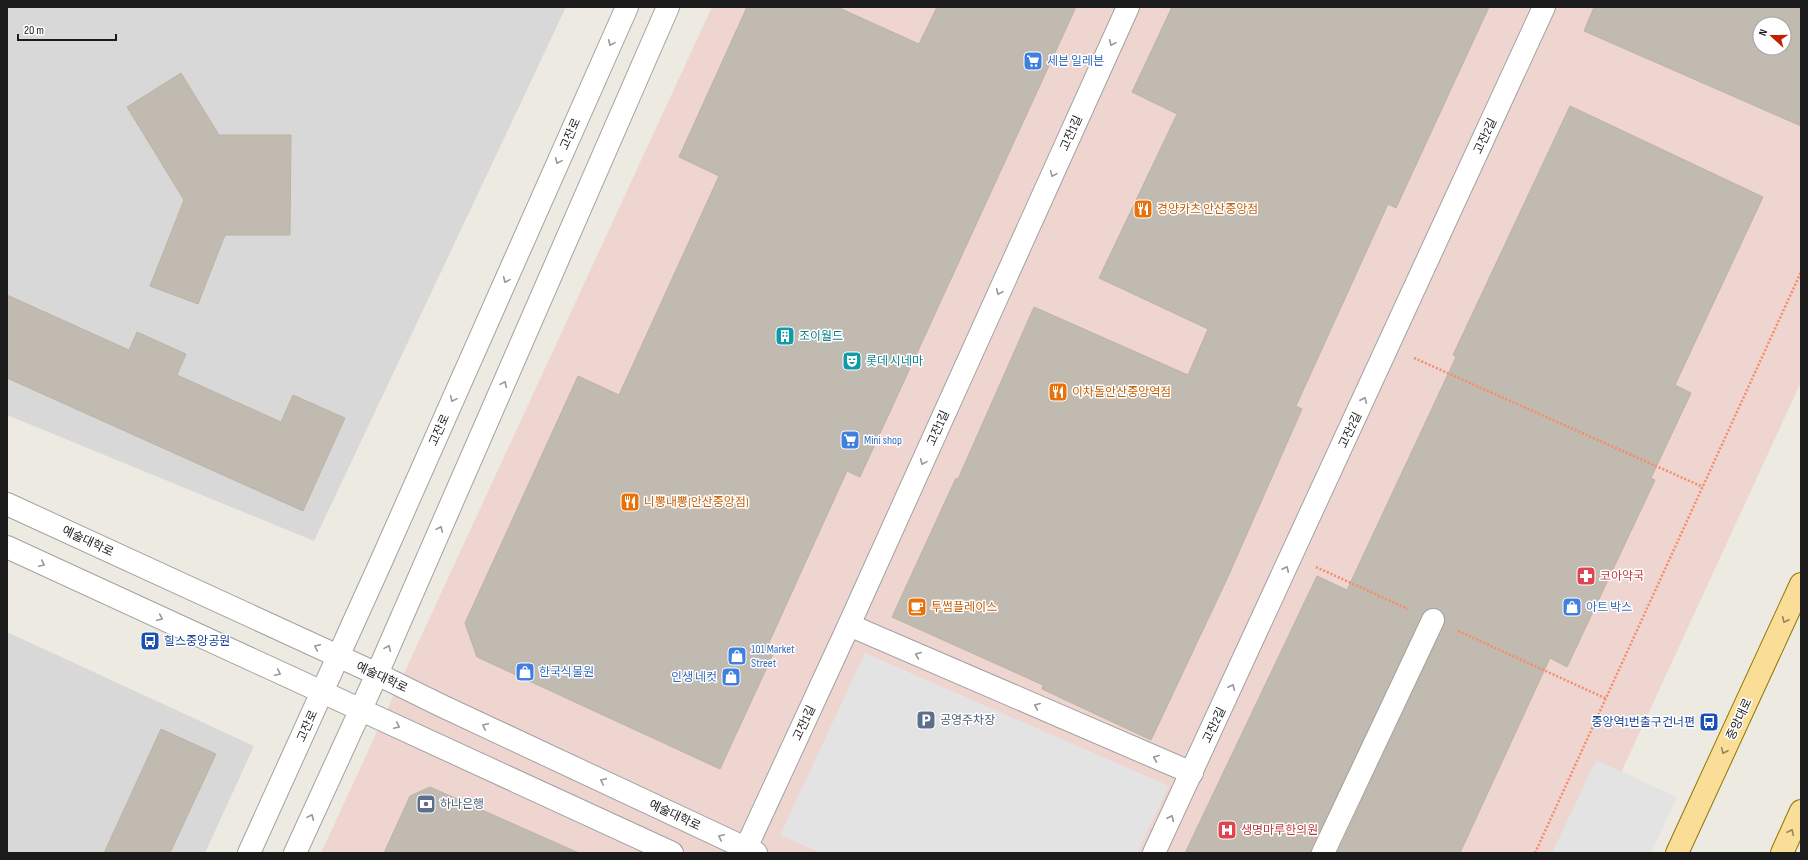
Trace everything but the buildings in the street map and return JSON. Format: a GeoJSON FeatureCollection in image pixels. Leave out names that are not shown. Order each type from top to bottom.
{"type":"FeatureCollection","features":[{"type":"Feature","properties":{"kind":"main road","name":"중앙대로"},"geometry":{"type":"LineString","coordinates":[[1677,853],[1801,584]]}},
{"type":"Feature","properties":{"kind":"main road"},"geometry":{"type":"LineString","coordinates":[[1782,853],[1801,811]]}},
{"type":"Feature","properties":{"kind":"street","name":"고잔로"},"geometry":{"type":"LineString","coordinates":[[249,853],[627,7]]}},
{"type":"Feature","properties":{"kind":"street"},"geometry":{"type":"LineString","coordinates":[[295,853],[377,674],[668,7]]}},
{"type":"Feature","properties":{"kind":"street","name":"고잔1길"},"geometry":{"type":"LineString","coordinates":[[751,851],[849,625],[1128,7]]}},
{"type":"Feature","properties":{"kind":"street","name":"고잔2길"},"geometry":{"type":"LineString","coordinates":[[1154,853],[1544,7]]}},
{"type":"Feature","properties":{"kind":"street","name":"예술대학로"},"geometry":{"type":"LineString","coordinates":[[7,504],[377,674],[751,851]]}},
{"type":"Feature","properties":{"kind":"street"},"geometry":{"type":"LineString","coordinates":[[7,547],[672,853]]}},
{"type":"Feature","properties":{"kind":"street"},"geometry":{"type":"LineString","coordinates":[[1323,853],[1433,620]]}},
{"type":"Feature","properties":{"kind":"street"},"geometry":{"type":"LineString","coordinates":[[849,625],[1192,773]]}},
{"type":"Feature","properties":{"kind":"path"},"geometry":{"type":"LineString","coordinates":[[1535,853],[1801,272]]}},
{"type":"Feature","properties":{"kind":"path"},"geometry":{"type":"LineString","coordinates":[[1388,346],[1703,487]]}},
{"type":"Feature","properties":{"kind":"shaded area"},"geometry":{"type":"Polygon","coordinates":[[[7,7],[566,7],[314,541],[7,415],[7,7]]]}},
{"type":"Feature","properties":{"kind":"shaded area"},"geometry":{"type":"Polygon","coordinates":[[[712,7],[1801,7],[1801,382],[1584,853],[321,853],[712,7]]]}},
{"type":"Feature","properties":{"kind":"shaded area"},"geometry":{"type":"Polygon","coordinates":[[[7,632],[254,746],[205,853],[7,853],[7,632]]]}},
{"type":"Feature","properties":{"kind":"shaded area","name":"공영주차장"},"geometry":{"type":"Polygon","coordinates":[[[865,653],[1169,786],[1137,853],[821,853],[780,835],[865,653]]]}},
{"type":"Feature","properties":{"kind":"shaded area"},"geometry":{"type":"Polygon","coordinates":[[[1596,760],[1677,797],[1651,853],[1552,853],[1596,760]]]}},
{"type":"Feature","properties":{"kind":"place","name":"세븐 일레븐"},"geometry":{"type":"Point","coordinates":[1033,61]}},
{"type":"Feature","properties":{"kind":"place","name":"경양카츠 안산중앙점"},"geometry":{"type":"Point","coordinates":[1143,209]}},
{"type":"Feature","properties":{"kind":"place","name":"조이월드"},"geometry":{"type":"Point","coordinates":[785,336]}},
{"type":"Feature","properties":{"kind":"place","name":"롯데 시네마"},"geometry":{"type":"Point","coordinates":[852,361]}},
{"type":"Feature","properties":{"kind":"place","name":"이차돌안산중앙역점"},"geometry":{"type":"Point","coordinates":[1058,392]}},
{"type":"Feature","properties":{"kind":"place","name":"Mini shop"},"geometry":{"type":"Point","coordinates":[850,440]}},
{"type":"Feature","properties":{"kind":"place","name":"니뽕내뽕(안산중앙점)"},"geometry":{"type":"Point","coordinates":[630,502]}},
{"type":"Feature","properties":{"kind":"place","name":"코아약국"},"geometry":{"type":"Point","coordinates":[1586,576]}},
{"type":"Feature","properties":{"kind":"place","name":"투썸플레이스"},"geometry":{"type":"Point","coordinates":[917,607]}},
{"type":"Feature","properties":{"kind":"place","name":"아트 박스"},"geometry":{"type":"Point","coordinates":[1572,607]}},
{"type":"Feature","properties":{"kind":"place","name":"힐스중앙공원"},"geometry":{"type":"Point","coordinates":[150,641]}},
{"type":"Feature","properties":{"kind":"place","name":"101 Market Street"},"geometry":{"type":"Point","coordinates":[737,656]}},
{"type":"Feature","properties":{"kind":"place","name":"한국식물원"},"geometry":{"type":"Point","coordinates":[525,672]}},
{"type":"Feature","properties":{"kind":"place","name":"인생 네컷"},"geometry":{"type":"Point","coordinates":[731,677]}},
{"type":"Feature","properties":{"kind":"place","name":"공영주차장"},"geometry":{"type":"Point","coordinates":[926,720]}},
{"type":"Feature","properties":{"kind":"place","name":"중앙역1번출구건너편"},"geometry":{"type":"Point","coordinates":[1709,722]}},
{"type":"Feature","properties":{"kind":"place","name":"하나은행"},"geometry":{"type":"Point","coordinates":[426,804]}},
{"type":"Feature","properties":{"kind":"place","name":"생명마루한의원"},"geometry":{"type":"Point","coordinates":[1227,830]}}]}
